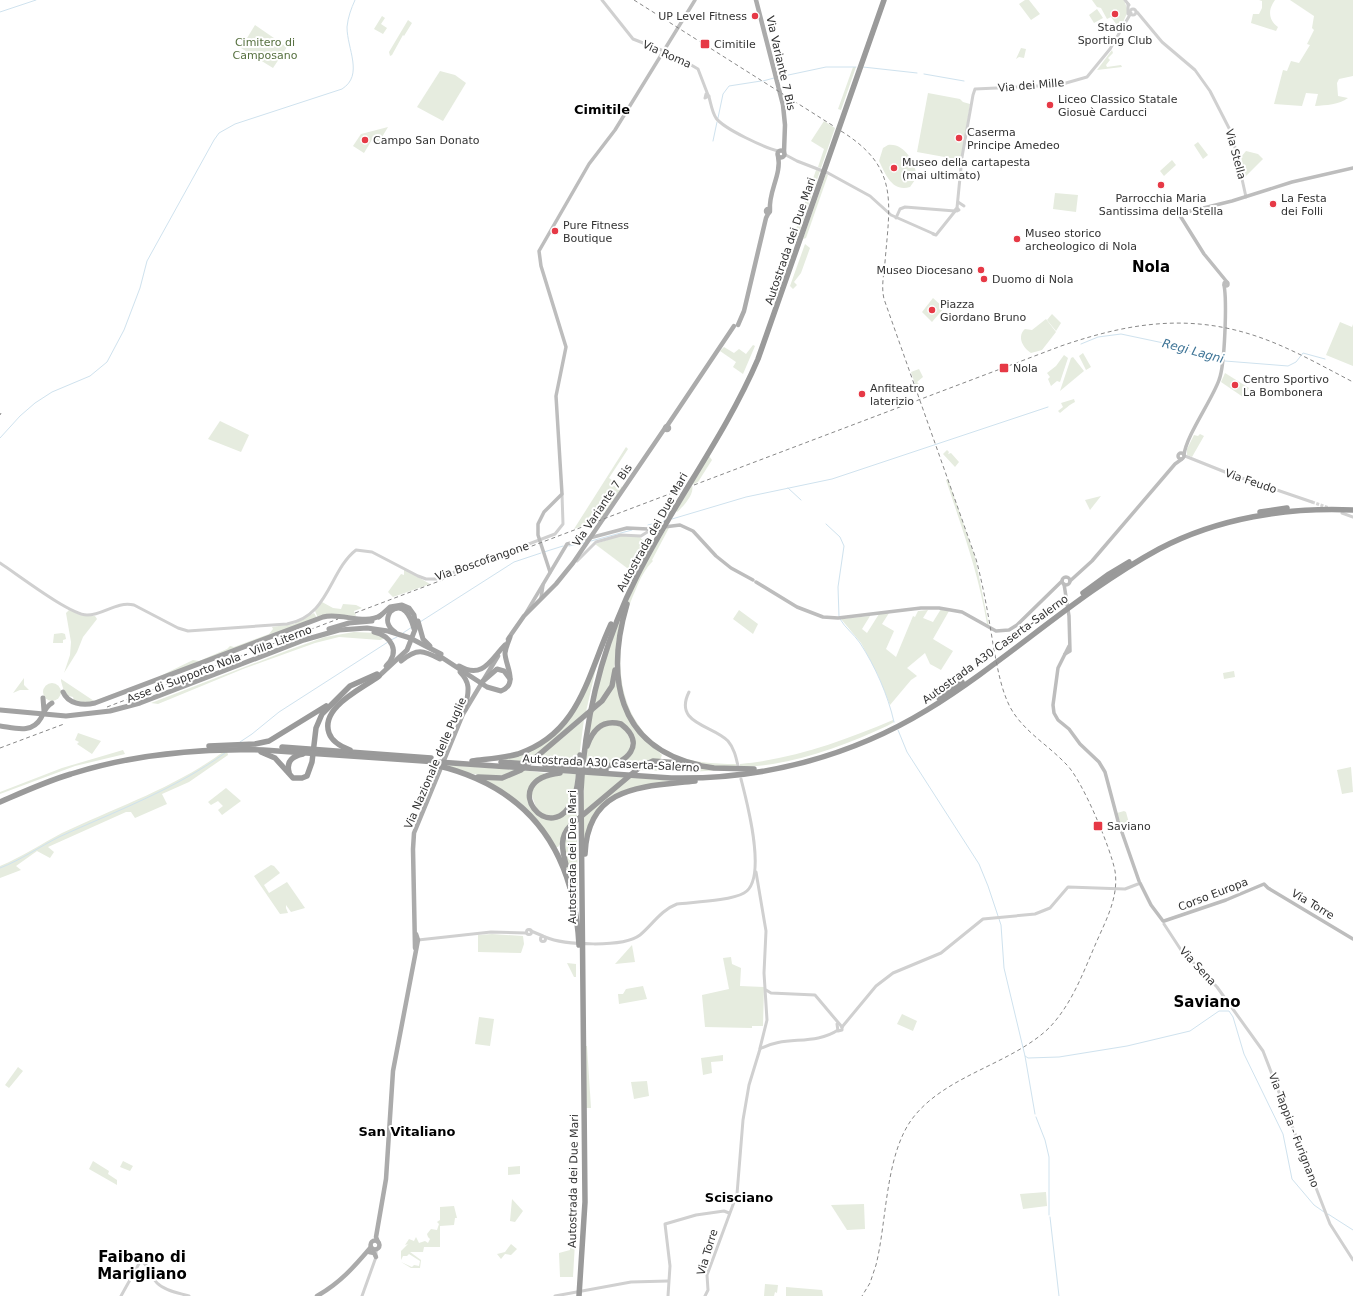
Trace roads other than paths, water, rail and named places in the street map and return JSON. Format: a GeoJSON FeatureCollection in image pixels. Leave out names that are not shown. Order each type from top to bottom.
{"type":"FeatureCollection","features":[{"type":"Feature","properties":{"kind":"highway","name":"Autostrada dei Due Mari"},"geometry":{"type":"LineString","coordinates":[[578,1293],[584,1210],[584,942],[581,806],[586,735],[594,691],[604,656],[631,588],[673,510],[732,414],[753,371],[883,0]]}},
{"type":"Feature","properties":{"kind":"highway","name":"Autostrada A30 Caserta-Salerno"},"geometry":{"type":"LineString","coordinates":[[452,761],[631,773],[680,778],[718,777],[758,773],[807,762],[849,749],[889,731],[926,711],[955,692],[1076,601],[1109,574],[1158,546],[1211,524],[1269,510],[1310,506],[1353,506]]}},
{"type":"Feature","properties":{"kind":"highway","name":"Autostrada A30 Caserta-Salerno"},"geometry":{"type":"LineString","coordinates":[[1076,601],[1160,549],[1213,527],[1270,514],[1311,509],[1353,510]]}},
{"type":"Feature","properties":{"kind":"highway","name":"Autostrada dei Due Mari"},"geometry":{"type":"LineString","coordinates":[[584,1202],[579,806],[584,735],[595,679],[619,608],[636,573],[663,528]]}},
{"type":"Feature","properties":{"kind":"highway"},"geometry":{"type":"LineString","coordinates":[[436,762],[465,773],[492,779],[511,776],[522,770],[605,698],[612,686],[622,619],[631,591],[663,528]]}},
{"type":"Feature","properties":{"kind":"highway"},"geometry":{"type":"LineString","coordinates":[[290,645],[339,625],[372,621],[392,606],[409,608],[416,626],[425,642],[464,676],[468,684],[469,693],[465,710]]}},
{"type":"Feature","properties":{"kind":"highway"},"geometry":{"type":"LineString","coordinates":[[378,675],[391,660],[394,653],[387,619],[392,610],[397,608],[403,609],[414,618]]}},
{"type":"Feature","properties":{"kind":"highway"},"geometry":{"type":"LineString","coordinates":[[472,760],[518,754],[546,740],[560,728],[580,700],[619,608]]}},
{"type":"Feature","properties":{"kind":"highway","name":"Autostrada A30 Caserta-Salerno"},"geometry":{"type":"LineString","coordinates":[[631,773],[694,774],[754,769],[820,754],[853,743],[893,725],[952,689],[1060,613]]}},
{"type":"Feature","properties":{"kind":"highway"},"geometry":{"type":"LineString","coordinates":[[62,692],[67,698],[76,703],[95,704],[323,617],[334,615],[370,619],[381,615]]}},
{"type":"Feature","properties":{"kind":"highway"},"geometry":{"type":"LineString","coordinates":[[360,753],[338,744],[332,739],[328,731],[329,717],[338,705],[345,699],[405,653],[413,640],[416,626]]}},
{"type":"Feature","properties":{"kind":"highway","name":"Asse di Supporto Nola - Villa Literno"},"geometry":{"type":"LineString","coordinates":[[152,699],[290,645],[339,630],[367,628],[391,633],[426,646]]}},
{"type":"Feature","properties":{"kind":"highway","name":"Asse di Supporto Nola - Villa Literno"},"geometry":{"type":"LineString","coordinates":[[0,714],[61,716],[88,715],[122,708],[152,699],[326,635],[348,631],[391,633],[413,640],[440,656]]}},
{"type":"Feature","properties":{"kind":"highway"},"geometry":{"type":"LineString","coordinates":[[426,646],[481,683],[494,690],[501,691],[508,686],[510,680],[506,656],[510,637]]}},
{"type":"Feature","properties":{"kind":"highway"},"geometry":{"type":"LineString","coordinates":[[244,746],[273,756],[293,778],[302,778],[310,772],[316,728],[322,714],[353,684],[378,675],[415,652],[426,651],[440,656],[463,668],[476,670],[489,664],[504,645]]}},
{"type":"Feature","properties":{"kind":"highway"},"geometry":{"type":"LineString","coordinates":[[426,646],[440,656]]}},
{"type":"Feature","properties":{"kind":"highway"},"geometry":{"type":"LineString","coordinates":[[618,646],[618,676],[620,691],[626,710],[634,726],[646,740],[661,752],[681,761],[714,768],[754,769]]}},
{"type":"Feature","properties":{"kind":"highway"},"geometry":{"type":"LineString","coordinates":[[453,667],[461,670]]}},
{"type":"Feature","properties":{"kind":"highway"},"geometry":{"type":"LineString","coordinates":[[481,683],[496,670],[504,671],[510,680]]}},
{"type":"Feature","properties":{"kind":"highway"},"geometry":{"type":"LineString","coordinates":[[43,698],[43,712]]}},
{"type":"Feature","properties":{"kind":"highway"},"geometry":{"type":"LineString","coordinates":[[331,705],[345,699]]}},
{"type":"Feature","properties":{"kind":"highway"},"geometry":{"type":"LineString","coordinates":[[0,798],[68,771],[106,760],[152,751],[209,746],[244,746],[263,743],[278,737],[337,700]]}},
{"type":"Feature","properties":{"kind":"highway"},"geometry":{"type":"LineString","coordinates":[[0,726],[23,729],[30,728],[38,722],[43,712],[52,703]]}},
{"type":"Feature","properties":{"kind":"highway","name":"Asse di Supporto Nola - Villa Literno"},"geometry":{"type":"LineString","coordinates":[[0,710],[26,714]]}},
{"type":"Feature","properties":{"kind":"highway"},"geometry":{"type":"LineString","coordinates":[[581,806],[586,754],[591,737],[596,728],[605,723],[621,724],[633,739],[632,751],[627,758],[609,766],[589,770]]}},
{"type":"Feature","properties":{"kind":"highway"},"geometry":{"type":"LineString","coordinates":[[573,770],[548,774],[536,780],[530,791],[529,798],[534,810],[543,816],[556,818],[566,811],[570,805],[577,789],[584,735]]}},
{"type":"Feature","properties":{"kind":"highway"},"geometry":{"type":"LineString","coordinates":[[0,802],[70,774],[112,762],[158,754],[218,749],[230,746]]}},
{"type":"Feature","properties":{"kind":"highway","name":"Autostrada A30 Caserta-Salerno"},"geometry":{"type":"LineString","coordinates":[[244,746],[417,761],[436,762],[472,760],[525,766]]}},
{"type":"Feature","properties":{"kind":"highway"},"geometry":{"type":"LineString","coordinates":[[289,774],[288,767],[292,759],[306,751]]}},
{"type":"Feature","properties":{"kind":"highway","name":"Autostrada A30 Caserta-Salerno"},"geometry":{"type":"LineString","coordinates":[[321,752],[360,753],[436,762]]}},
{"type":"Feature","properties":{"kind":"highway"},"geometry":{"type":"LineString","coordinates":[[581,979],[578,927],[562,843],[566,831],[587,811],[645,764],[663,760],[699,765]]}},
{"type":"Feature","properties":{"kind":"highway"},"geometry":{"type":"LineString","coordinates":[[465,773],[494,786],[510,797],[528,814],[556,851],[570,883]]}},
{"type":"Feature","properties":{"kind":"highway"},"geometry":{"type":"LineString","coordinates":[[584,942],[587,838],[590,827],[602,808],[610,800],[631,789],[646,785],[709,780],[718,777]]}},
{"type":"Feature","properties":{"kind":"main road"},"geometry":{"type":"LineString","coordinates":[[550,572],[538,535],[538,524],[544,512],[562,497],[556,396],[566,347],[540,266],[539,254],[544,240],[590,164],[615,130],[695,0]]}},
{"type":"Feature","properties":{"kind":"main road","name":"Via Variante 7 Bis"},"geometry":{"type":"LineString","coordinates":[[556,584],[574,562],[667,428],[742,316],[770,203],[781,154],[785,125],[780,92],[757,0]]}},
{"type":"Feature","properties":{"kind":"main road"},"geometry":{"type":"LineString","coordinates":[[647,531],[673,525],[690,528],[718,558],[732,568],[806,611],[823,617],[839,618],[921,608],[945,608],[967,614],[994,630],[1009,630],[1026,617],[1055,588],[1066,582],[1092,561],[1182,456],[1219,380],[1223,358],[1226,284],[1220,273],[1204,254],[1179,214],[1246,197],[1292,182],[1353,168]]}},
{"type":"Feature","properties":{"kind":"main road"},"geometry":{"type":"LineString","coordinates":[[558,499],[562,487]]}},
{"type":"Feature","properties":{"kind":"main road","name":"Via Nazionale delle Puglie"},"geometry":{"type":"LineString","coordinates":[[538,599],[546,578],[567,544],[627,528],[647,531]]}},
{"type":"Feature","properties":{"kind":"main road"},"geometry":{"type":"LineString","coordinates":[[547,564],[550,567],[554,565]]}},
{"type":"Feature","properties":{"kind":"main road"},"geometry":{"type":"LineString","coordinates":[[546,578],[547,564]]}},
{"type":"Feature","properties":{"kind":"main road"},"geometry":{"type":"LineString","coordinates":[[1064,654],[1070,651],[1066,582]]}},
{"type":"Feature","properties":{"kind":"main road","name":"Via Nazionale delle Puglie"},"geometry":{"type":"LineString","coordinates":[[377,1234],[386,1178],[393,1071],[416,940],[413,849],[414,833],[465,710],[504,645],[524,616],[538,599],[556,584]]}},
{"type":"Feature","properties":{"kind":"main road"},"geometry":{"type":"LineString","coordinates":[[543,585],[547,590],[551,588]]}},
{"type":"Feature","properties":{"kind":"main road"},"geometry":{"type":"LineString","coordinates":[[538,599],[543,585]]}},
{"type":"Feature","properties":{"kind":"main road"},"geometry":{"type":"LineString","coordinates":[[1070,646],[1064,654],[1058,668],[1053,705],[1054,713],[1058,720],[1069,729],[1080,744],[1092,753],[1105,772],[1118,821],[1138,883],[1164,922]]}},
{"type":"Feature","properties":{"kind":"main road","name":"Corso Europa"},"geometry":{"type":"LineString","coordinates":[[1164,922],[1226,900],[1264,884]]}},
{"type":"Feature","properties":{"kind":"main road","name":"Via Torre"},"geometry":{"type":"LineString","coordinates":[[1264,884],[1268,888],[1353,939]]}},
{"type":"Feature","properties":{"kind":"main road"},"geometry":{"type":"LineString","coordinates":[[373,1248],[370,1244],[377,1234]]}},
{"type":"Feature","properties":{"kind":"main road"},"geometry":{"type":"LineString","coordinates":[[317,1296],[340,1282],[363,1257],[373,1248],[379,1246],[377,1234]]}},
{"type":"Feature","properties":{"kind":"main road"},"geometry":{"type":"LineString","coordinates":[[373,1241],[378,1242]]}},
{"type":"Feature","properties":{"kind":"main road"},"geometry":{"type":"LineString","coordinates":[[363,1257],[371,1252],[375,1254],[376,1257]]}},
{"type":"Feature","properties":{"kind":"street","name":"Via Roma"},"geometry":{"type":"LineString","coordinates":[[602,0],[631,37],[688,62],[700,72],[707,95],[718,121],[731,130],[781,154]]}},
{"type":"Feature","properties":{"kind":"street"},"geometry":{"type":"LineString","coordinates":[[1125,0],[1131,11],[1135,14]]}},
{"type":"Feature","properties":{"kind":"street"},"geometry":{"type":"LineString","coordinates":[[1126,23],[1128,5]]}},
{"type":"Feature","properties":{"kind":"street"},"geometry":{"type":"LineString","coordinates":[[1131,11],[1135,14]]}},
{"type":"Feature","properties":{"kind":"street"},"geometry":{"type":"LineString","coordinates":[[1126,23],[1131,11]]}},
{"type":"Feature","properties":{"kind":"street"},"geometry":{"type":"LineString","coordinates":[[1128,20],[1135,14]]}},
{"type":"Feature","properties":{"kind":"street","name":"Via Stella"},"geometry":{"type":"LineString","coordinates":[[1135,14],[1162,42],[1196,70],[1207,86],[1232,134],[1246,197]]}},
{"type":"Feature","properties":{"kind":"street","name":"Via dei Mille"},"geometry":{"type":"LineString","coordinates":[[958,202],[961,172],[975,89],[1059,85],[1087,77],[1105,57],[1126,23]]}},
{"type":"Feature","properties":{"kind":"street"},"geometry":{"type":"LineString","coordinates":[[781,154],[828,173],[870,196],[888,213],[935,235],[956,210],[958,202],[964,206]]}},
{"type":"Feature","properties":{"kind":"street"},"geometry":{"type":"LineString","coordinates":[[898,218],[900,209],[905,207],[956,210]]}},
{"type":"Feature","properties":{"kind":"street","name":"Via Feudo"},"geometry":{"type":"LineString","coordinates":[[1182,456],[1312,502]]}},
{"type":"Feature","properties":{"kind":"street","name":"Via Boscofangone"},"geometry":{"type":"LineString","coordinates":[[0,563],[69,609],[88,616],[97,614],[120,604],[129,604],[140,608],[178,628],[194,631],[292,623],[306,617],[315,610],[348,558],[356,550],[372,552],[418,576],[426,579],[436,579],[550,537],[562,527],[564,519],[562,497]]}},
{"type":"Feature","properties":{"kind":"street"},"geometry":{"type":"LineString","coordinates":[[1342,513],[1353,517]]}},
{"type":"Feature","properties":{"kind":"street"},"geometry":{"type":"LineString","coordinates":[[574,562],[596,542],[621,535],[641,536],[647,531]]}},
{"type":"Feature","properties":{"kind":"street"},"geometry":{"type":"LineString","coordinates":[[689,692],[686,704],[688,714],[694,722],[728,741],[735,754],[738,766]]}},
{"type":"Feature","properties":{"kind":"street"},"geometry":{"type":"LineString","coordinates":[[416,940],[492,932],[526,932],[528,929],[543,938],[551,940],[574,943],[620,943],[631,940],[641,934],[670,906],[736,896],[744,893],[752,884],[756,871],[754,844],[741,779]]}},
{"type":"Feature","properties":{"kind":"street","name":"Via Torre"},"geometry":{"type":"LineString","coordinates":[[705,1296],[708,1290],[707,1274],[736,1194],[743,1120],[749,1085],[767,1020],[768,993],[764,973],[766,931],[756,871]]}},
{"type":"Feature","properties":{"kind":"street"},"geometry":{"type":"LineString","coordinates":[[760,1049],[781,1042],[817,1039],[830,1035],[839,1028],[873,989],[888,975],[941,953],[958,941],[980,920],[994,917],[1035,914],[1050,908],[1068,887],[1123,889],[1138,883]]}},
{"type":"Feature","properties":{"kind":"street"},"geometry":{"type":"LineString","coordinates":[[752,884],[759,891]]}},
{"type":"Feature","properties":{"kind":"street"},"geometry":{"type":"LineString","coordinates":[[752,884],[759,891]]}},
{"type":"Feature","properties":{"kind":"street","name":"Via Sena"},"geometry":{"type":"LineString","coordinates":[[1164,922],[1181,950],[1209,978],[1229,1004]]}},
{"type":"Feature","properties":{"kind":"street"},"geometry":{"type":"LineString","coordinates":[[768,993],[815,995],[821,1000],[837,1022],[839,1028]]}},
{"type":"Feature","properties":{"kind":"street","name":"Via Tappia - Furignano"},"geometry":{"type":"LineString","coordinates":[[1229,1004],[1266,1058],[1324,1210],[1333,1230],[1353,1260]]}},
{"type":"Feature","properties":{"kind":"street"},"geometry":{"type":"LineString","coordinates":[[668,1296],[670,1266],[665,1224],[696,1216],[724,1211],[729,1212]]}},
{"type":"Feature","properties":{"kind":"street"},"geometry":{"type":"LineString","coordinates":[[362,1296],[376,1257],[373,1248]]}},
{"type":"Feature","properties":{"kind":"street"},"geometry":{"type":"LineString","coordinates":[[121,1296],[140,1260],[150,1270],[160,1285],[189,1296]]}},
{"type":"Feature","properties":{"kind":"street"},"geometry":{"type":"LineString","coordinates":[[555,1296],[578,1293],[631,1282],[668,1280]]}},
{"type":"Feature","properties":{"kind":"waterway"},"geometry":{"type":"LineString","coordinates":[[0,12],[36,0]]}},
{"type":"Feature","properties":{"kind":"waterway"},"geometry":{"type":"LineString","coordinates":[[0,438],[20,416],[35,403],[52,392],[90,376],[107,362],[124,330],[140,288],[147,261],[219,133],[235,124],[342,89],[349,83],[352,76],[353,61],[347,27],[355,0]]}},
{"type":"Feature","properties":{"kind":"waterway"},"geometry":{"type":"LineString","coordinates":[[779,77],[826,67],[856,67]]}},
{"type":"Feature","properties":{"kind":"waterway"},"geometry":{"type":"LineString","coordinates":[[863,67],[917,73]]}},
{"type":"Feature","properties":{"kind":"waterway"},"geometry":{"type":"LineString","coordinates":[[924,74],[964,81]]}},
{"type":"Feature","properties":{"kind":"waterway"},"geometry":{"type":"LineString","coordinates":[[763,81],[774,78]]}},
{"type":"Feature","properties":{"kind":"waterway"},"geometry":{"type":"LineString","coordinates":[[718,118],[723,94],[729,86],[761,81]]}},
{"type":"Feature","properties":{"kind":"waterway"},"geometry":{"type":"LineString","coordinates":[[713,141],[717,122]]}},
{"type":"Feature","properties":{"kind":"waterway","name":"Regi Lagni"},"geometry":{"type":"LineString","coordinates":[[1081,344],[1098,337],[1121,334],[1173,345],[1205,357],[1222,360]]}},
{"type":"Feature","properties":{"kind":"waterway","name":"Regi Lagni"},"geometry":{"type":"LineString","coordinates":[[1225,361],[1288,366],[1296,362],[1303,353],[1325,359]]}},
{"type":"Feature","properties":{"kind":"waterway"},"geometry":{"type":"LineString","coordinates":[[672,519],[746,497],[832,479],[1048,407]]}},
{"type":"Feature","properties":{"kind":"waterway"},"geometry":{"type":"LineString","coordinates":[[788,488],[801,500]]}},
{"type":"Feature","properties":{"kind":"waterway"},"geometry":{"type":"LineString","coordinates":[[648,525],[665,521]]}},
{"type":"Feature","properties":{"kind":"waterway"},"geometry":{"type":"LineString","coordinates":[[826,524],[840,537],[844,546],[838,587],[839,616]]}},
{"type":"Feature","properties":{"kind":"waterway"},"geometry":{"type":"LineString","coordinates":[[591,541],[632,530]]}},
{"type":"Feature","properties":{"kind":"waterway"},"geometry":{"type":"LineString","coordinates":[[569,546],[584,543]]}},
{"type":"Feature","properties":{"kind":"waterway"},"geometry":{"type":"LineString","coordinates":[[544,552],[563,546]]}},
{"type":"Feature","properties":{"kind":"waterway"},"geometry":{"type":"LineString","coordinates":[[420,622],[514,562],[541,553]]}},
{"type":"Feature","properties":{"kind":"waterway"},"geometry":{"type":"LineString","coordinates":[[840,619],[860,643],[871,661],[885,691],[894,722]]}},
{"type":"Feature","properties":{"kind":"waterway"},"geometry":{"type":"LineString","coordinates":[[403,633],[412,627]]}},
{"type":"Feature","properties":{"kind":"waterway"},"geometry":{"type":"LineString","coordinates":[[391,640],[397,637]]}},
{"type":"Feature","properties":{"kind":"waterway"},"geometry":{"type":"LineString","coordinates":[[240,742],[279,712],[388,642]]}},
{"type":"Feature","properties":{"kind":"waterway"},"geometry":{"type":"LineString","coordinates":[[898,730],[907,752],[979,864],[988,886],[1001,925],[1004,968],[1025,1056],[1035,1114]]}},
{"type":"Feature","properties":{"kind":"waterway"},"geometry":{"type":"LineString","coordinates":[[0,868],[59,837],[165,789],[186,778],[225,753]]}},
{"type":"Feature","properties":{"kind":"waterway"},"geometry":{"type":"LineString","coordinates":[[1025,1056],[1028,1058],[1059,1057],[1127,1046],[1190,1031],[1219,1011],[1229,1011],[1233,1017],[1244,1054],[1283,1134],[1292,1179],[1314,1205],[1324,1212]]}},
{"type":"Feature","properties":{"kind":"waterway"},"geometry":{"type":"LineString","coordinates":[[1036,1117],[1045,1140],[1049,1157],[1049,1215]]}},
{"type":"Feature","properties":{"kind":"waterway"},"geometry":{"type":"LineString","coordinates":[[1328,1214],[1353,1230]]}},
{"type":"Feature","properties":{"kind":"waterway"},"geometry":{"type":"LineString","coordinates":[[1050,1217],[1059,1296]]}},
{"type":"Feature","properties":{"kind":"tunnel"},"geometry":{"type":"LineString","coordinates":[[1312,502],[1329,508]]}},
{"type":"Feature","properties":{"kind":"railway"},"geometry":{"type":"LineString","coordinates":[[634,0],[835,127]]}},
{"type":"Feature","properties":{"kind":"railway"},"geometry":{"type":"LineString","coordinates":[[841,131],[860,144],[873,158],[882,172],[887,187],[889,203],[883,285],[884,299],[976,559],[984,593],[998,672],[1004,693],[1015,716],[1073,772],[1102,831],[1115,871],[1116,881],[1111,908],[1104,926],[1071,998],[1057,1019],[1049,1028],[1033,1041],[1016,1052],[942,1091],[926,1104],[912,1119],[903,1134],[897,1151],[888,1189],[880,1248],[876,1265],[870,1283],[862,1296]]}},
{"type":"Feature","properties":{"kind":"railway"},"geometry":{"type":"LineString","coordinates":[[694,485],[1061,346],[1116,330],[1169,323],[1222,327],[1249,334],[1287,348],[1353,382]]}},
{"type":"Feature","properties":{"kind":"railway"},"geometry":{"type":"LineString","coordinates":[[355,613],[680,490]]}},
{"type":"Feature","properties":{"kind":"railway"},"geometry":{"type":"LineString","coordinates":[[107,707],[338,619]]}},
{"type":"Feature","properties":{"kind":"railway"},"geometry":{"type":"LineString","coordinates":[[0,748],[64,724]]}},
{"type":"Feature","properties":{"kind":"place","name":"Stadio Sporting Club"},"geometry":{"type":"Point","coordinates":[1115,14]}},
{"type":"Feature","properties":{"kind":"place","name":"UP Level Fitness"},"geometry":{"type":"Point","coordinates":[755,16]}},
{"type":"Feature","properties":{"kind":"place","name":"Cimitile"},"geometry":{"type":"Point","coordinates":[705,44]}},
{"type":"Feature","properties":{"kind":"place","name":"Liceo Classico Statale Giosuè Carducci"},"geometry":{"type":"Point","coordinates":[1050,105]}},
{"type":"Feature","properties":{"kind":"place","name":"Caserma Principe Amedeo"},"geometry":{"type":"Point","coordinates":[959,138]}},
{"type":"Feature","properties":{"kind":"place","name":"Campo San Donato"},"geometry":{"type":"Point","coordinates":[365,140]}},
{"type":"Feature","properties":{"kind":"place","name":"Museo della cartapesta (mai ultimato)"},"geometry":{"type":"Point","coordinates":[894,168]}},
{"type":"Feature","properties":{"kind":"place","name":"Parrocchia Maria Santissima della Stella"},"geometry":{"type":"Point","coordinates":[1161,185]}},
{"type":"Feature","properties":{"kind":"place","name":"La Festa dei Folli"},"geometry":{"type":"Point","coordinates":[1273,204]}},
{"type":"Feature","properties":{"kind":"place","name":"Pure Fitness Boutique"},"geometry":{"type":"Point","coordinates":[555,231]}},
{"type":"Feature","properties":{"kind":"place","name":"Museo storico archeologico di Nola"},"geometry":{"type":"Point","coordinates":[1017,239]}},
{"type":"Feature","properties":{"kind":"place","name":"Museo Diocesano"},"geometry":{"type":"Point","coordinates":[981,270]}},
{"type":"Feature","properties":{"kind":"place","name":"Duomo di Nola"},"geometry":{"type":"Point","coordinates":[984,279]}},
{"type":"Feature","properties":{"kind":"place","name":"Piazza Giordano Bruno"},"geometry":{"type":"Point","coordinates":[932,310]}},
{"type":"Feature","properties":{"kind":"place","name":"Nola"},"geometry":{"type":"Point","coordinates":[1004,368]}},
{"type":"Feature","properties":{"kind":"place","name":"Centro Sportivo La Bombonera"},"geometry":{"type":"Point","coordinates":[1235,385]}},
{"type":"Feature","properties":{"kind":"place","name":"Anfiteatro laterizio"},"geometry":{"type":"Point","coordinates":[862,394]}},
{"type":"Feature","properties":{"kind":"place","name":"Saviano"},"geometry":{"type":"Point","coordinates":[1098,826]}},
{"type":"Feature","properties":{"kind":"district","name":"Cimitile"},"geometry":{"type":"Point","coordinates":[602,109]}},
{"type":"Feature","properties":{"kind":"district","name":"Nola"},"geometry":{"type":"Point","coordinates":[1151,267]}},
{"type":"Feature","properties":{"kind":"district","name":"Saviano"},"geometry":{"type":"Point","coordinates":[1207,1002]}},
{"type":"Feature","properties":{"kind":"district","name":"San Vitaliano"},"geometry":{"type":"Point","coordinates":[407,1131]}},
{"type":"Feature","properties":{"kind":"district","name":"Scisciano"},"geometry":{"type":"Point","coordinates":[739,1197]}},
{"type":"Feature","properties":{"kind":"district","name":"Faibano di Marigliano"},"geometry":{"type":"Point","coordinates":[142,1266]}},
{"type":"Feature","properties":{"kind":"park label","name":"Cimitero di Camposano"},"geometry":{"type":"Point","coordinates":[265,48]}}]}
